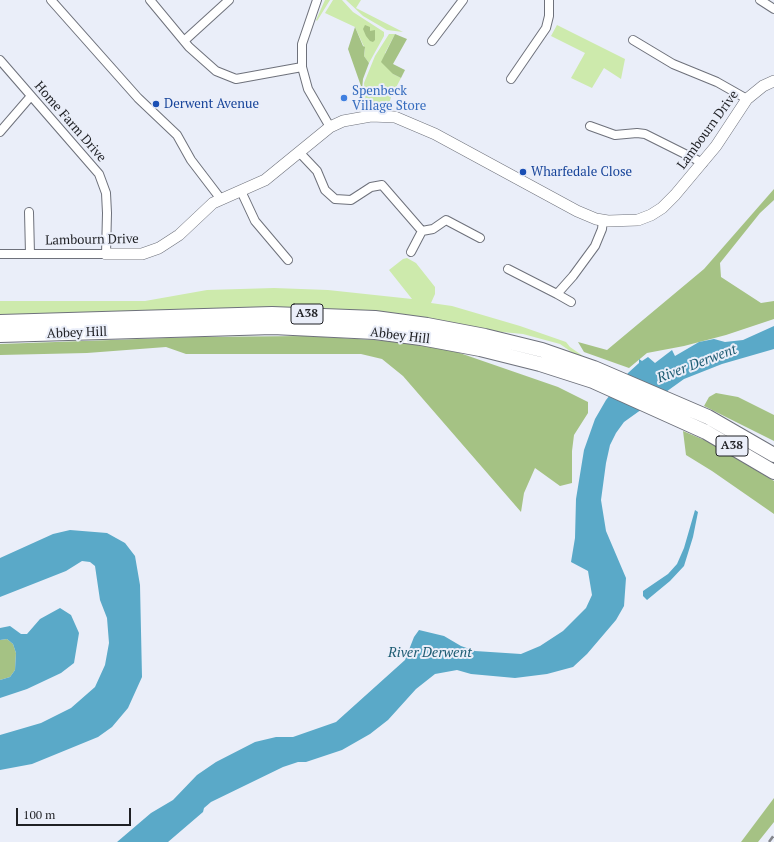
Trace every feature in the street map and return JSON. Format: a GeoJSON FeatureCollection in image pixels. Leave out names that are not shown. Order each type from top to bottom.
{"type":"FeatureCollection","features":[{"type":"Feature","properties":{"kind":"highway","name":"Abbey Hill"},"geometry":{"type":"LineString","coordinates":[[0,322],[272,314],[375,318],[427,325],[485,336],[542,350],[605,380],[774,454]]}},
{"type":"Feature","properties":{"kind":"highway","name":"Abbey Hill"},"geometry":{"type":"LineString","coordinates":[[0,335],[273,327],[375,332],[421,338],[480,349],[605,380]]}},
{"type":"Feature","properties":{"kind":"highway","name":"Abbey Hill"},"geometry":{"type":"LineString","coordinates":[[690,417],[774,472]]}},
{"type":"Feature","properties":{"kind":"street"},"geometry":{"type":"LineString","coordinates":[[51,0],[138,98],[176,135],[194,164],[220,198]]}},
{"type":"Feature","properties":{"kind":"street"},"geometry":{"type":"LineString","coordinates":[[150,0],[184,41],[202,60],[216,71],[236,78],[302,67]]}},
{"type":"Feature","properties":{"kind":"street"},"geometry":{"type":"LineString","coordinates":[[184,41],[229,0]]}},
{"type":"Feature","properties":{"kind":"street"},"geometry":{"type":"LineString","coordinates":[[317,0],[302,44],[302,67],[308,89],[330,127]]}},
{"type":"Feature","properties":{"kind":"street"},"geometry":{"type":"LineString","coordinates":[[432,41],[463,0]]}},
{"type":"Feature","properties":{"kind":"street"},"geometry":{"type":"LineString","coordinates":[[511,79],[546,28],[549,16],[549,0]]}},
{"type":"Feature","properties":{"kind":"street"},"geometry":{"type":"LineString","coordinates":[[760,0],[774,10]]}},
{"type":"Feature","properties":{"kind":"street"},"geometry":{"type":"LineString","coordinates":[[633,40],[673,64],[717,82],[747,99]]}},
{"type":"Feature","properties":{"kind":"street","name":"Home Farm Drive"},"geometry":{"type":"LineString","coordinates":[[0,60],[73,146],[94,168],[103,181],[106,193],[106,254]]}},
{"type":"Feature","properties":{"kind":"street","name":"Lambourn Drive"},"geometry":{"type":"LineString","coordinates":[[0,254],[142,254],[159,248],[179,235],[204,210],[220,198],[241,192],[265,180],[330,127],[343,121],[371,116],[395,117],[407,121],[464,148],[578,211],[603,220],[638,220],[651,215],[666,204],[703,163],[747,99],[763,86],[774,81]]}},
{"type":"Feature","properties":{"kind":"street"},"geometry":{"type":"LineString","coordinates":[[0,132],[31,96]]}},
{"type":"Feature","properties":{"kind":"street"},"geometry":{"type":"LineString","coordinates":[[590,126],[615,135],[637,133],[645,134],[703,163]]}},
{"type":"Feature","properties":{"kind":"street"},"geometry":{"type":"LineString","coordinates":[[299,152],[316,172],[325,190],[330,196],[346,201],[357,198],[371,187],[382,185],[422,231]]}},
{"type":"Feature","properties":{"kind":"street"},"geometry":{"type":"LineString","coordinates":[[241,192],[255,221],[288,260]]}},
{"type":"Feature","properties":{"kind":"street"},"geometry":{"type":"LineString","coordinates":[[29,212],[30,254]]}},
{"type":"Feature","properties":{"kind":"street"},"geometry":{"type":"LineString","coordinates":[[422,231],[433,229],[446,220],[480,238]]}},
{"type":"Feature","properties":{"kind":"street"},"geometry":{"type":"LineString","coordinates":[[557,294],[573,276],[595,246],[602,229],[603,220]]}},
{"type":"Feature","properties":{"kind":"street"},"geometry":{"type":"LineString","coordinates":[[411,252],[422,231]]}},
{"type":"Feature","properties":{"kind":"street"},"geometry":{"type":"LineString","coordinates":[[508,269],[571,302]]}},
{"type":"Feature","properties":{"kind":"green space"},"geometry":{"type":"Polygon","coordinates":[[[325,0],[330,0],[317,21],[316,20],[325,0]]]}},
{"type":"Feature","properties":{"kind":"green space"},"geometry":{"type":"Polygon","coordinates":[[[333,0],[342,0],[353,12],[384,32],[384,36],[369,63],[364,56],[365,49],[355,27],[325,13],[333,0]]]}},
{"type":"Feature","properties":{"kind":"green space"},"geometry":{"type":"Polygon","coordinates":[[[346,0],[361,0],[356,8],[403,32],[387,30],[363,16],[346,0]]]}},
{"type":"Feature","properties":{"kind":"green space"},"geometry":{"type":"Polygon","coordinates":[[[365,25],[370,27],[370,31],[375,30],[375,40],[373,42],[366,36],[363,29],[365,25]]]}},
{"type":"Feature","properties":{"kind":"green space"},"geometry":{"type":"Polygon","coordinates":[[[557,25],[625,59],[621,79],[604,68],[592,88],[571,78],[585,53],[551,36],[557,25]]]}},
{"type":"Feature","properties":{"kind":"green space"},"geometry":{"type":"Polygon","coordinates":[[[355,27],[363,46],[365,47],[364,56],[369,63],[363,79],[362,89],[348,49],[355,27]]]}},
{"type":"Feature","properties":{"kind":"green space"},"geometry":{"type":"Polygon","coordinates":[[[389,34],[395,34],[385,53],[393,74],[401,78],[391,97],[388,108],[368,108],[366,105],[364,83],[375,56],[389,34]]]}},
{"type":"Feature","properties":{"kind":"green space"},"geometry":{"type":"Polygon","coordinates":[[[395,34],[407,39],[393,64],[405,70],[401,78],[393,74],[381,62],[395,34]]]}},
{"type":"Feature","properties":{"kind":"green space"},"geometry":{"type":"Polygon","coordinates":[[[774,189],[774,200],[760,213],[720,263],[721,277],[761,303],[774,301],[774,319],[726,335],[684,346],[647,353],[629,368],[584,352],[578,342],[607,350],[704,269],[774,189]]]}},
{"type":"Feature","properties":{"kind":"green space"},"geometry":{"type":"Polygon","coordinates":[[[407,258],[416,263],[435,287],[435,294],[431,303],[452,306],[520,326],[566,342],[570,347],[583,356],[580,358],[560,344],[523,334],[502,332],[0,316],[0,301],[145,301],[207,290],[274,288],[328,290],[412,299],[389,270],[403,259],[407,258]]]}},
{"type":"Feature","properties":{"kind":"green space"},"geometry":{"type":"Polygon","coordinates":[[[307,336],[391,341],[451,350],[558,387],[588,402],[588,413],[574,435],[572,451],[572,483],[560,486],[535,468],[524,493],[521,512],[403,376],[382,359],[361,354],[186,354],[166,347],[87,353],[0,355],[0,344],[194,337],[307,336]]]}},
{"type":"Feature","properties":{"kind":"green space"},"geometry":{"type":"Polygon","coordinates":[[[716,393],[738,397],[774,415],[774,441],[704,406],[709,397],[716,393]]]}},
{"type":"Feature","properties":{"kind":"green space"},"geometry":{"type":"Polygon","coordinates":[[[683,431],[709,442],[774,481],[774,514],[686,455],[683,431]]]}},
{"type":"Feature","properties":{"kind":"green space"},"geometry":{"type":"Polygon","coordinates":[[[7,639],[13,644],[16,653],[15,670],[10,677],[0,680],[0,640],[7,639]]]}},
{"type":"Feature","properties":{"kind":"green space"},"geometry":{"type":"Polygon","coordinates":[[[774,798],[774,822],[758,842],[741,842],[774,798]]]}},
{"type":"Feature","properties":{"kind":"water","name":"River Derwent"},"geometry":{"type":"Polygon","coordinates":[[[774,326],[774,349],[722,364],[684,379],[624,422],[616,433],[610,445],[601,500],[606,531],[626,578],[624,606],[616,620],[587,654],[573,667],[547,674],[515,678],[471,674],[457,670],[435,674],[416,689],[388,720],[370,734],[342,750],[306,762],[298,762],[283,767],[211,802],[204,808],[203,812],[168,842],[117,842],[151,813],[173,800],[197,775],[216,762],[255,742],[276,737],[293,737],[336,722],[405,660],[414,637],[419,630],[444,636],[461,646],[475,651],[521,654],[540,646],[563,631],[586,608],[592,595],[588,571],[571,562],[575,538],[576,499],[584,450],[595,419],[606,400],[628,373],[639,363],[639,359],[642,361],[648,357],[655,363],[672,350],[675,356],[699,342],[714,339],[725,342],[743,340],[774,326]]]}},
{"type":"Feature","properties":{"kind":"water"},"geometry":{"type":"Polygon","coordinates":[[[695,510],[698,512],[693,537],[684,566],[670,581],[647,600],[643,596],[643,591],[668,574],[677,564],[684,548],[695,510]]]}},
{"type":"Feature","properties":{"kind":"water"},"geometry":{"type":"Polygon","coordinates":[[[70,530],[107,533],[125,543],[135,556],[140,585],[142,677],[128,708],[112,727],[98,737],[32,764],[0,770],[0,735],[41,723],[71,708],[95,687],[105,665],[109,643],[107,618],[100,600],[95,566],[90,562],[82,561],[66,571],[0,597],[0,558],[53,534],[70,530]]]}},
{"type":"Feature","properties":{"kind":"water"},"geometry":{"type":"Polygon","coordinates":[[[60,608],[71,615],[79,633],[74,663],[61,673],[27,689],[0,698],[0,680],[10,677],[15,670],[16,653],[13,644],[7,639],[0,640],[0,628],[10,626],[21,634],[27,634],[40,619],[60,608]]]}},
{"type":"Feature","properties":{"kind":"railway"},"geometry":{"type":"LineString","coordinates":[[769,842],[774,835]]}},
{"type":"Feature","properties":{"kind":"place","name":"Spenbeck Village Store"},"geometry":{"type":"Point","coordinates":[344,98]}},
{"type":"Feature","properties":{"kind":"place","name":"Derwent Avenue"},"geometry":{"type":"Point","coordinates":[156,104]}},
{"type":"Feature","properties":{"kind":"place","name":"Wharfedale Close"},"geometry":{"type":"Point","coordinates":[523,172]}}]}
